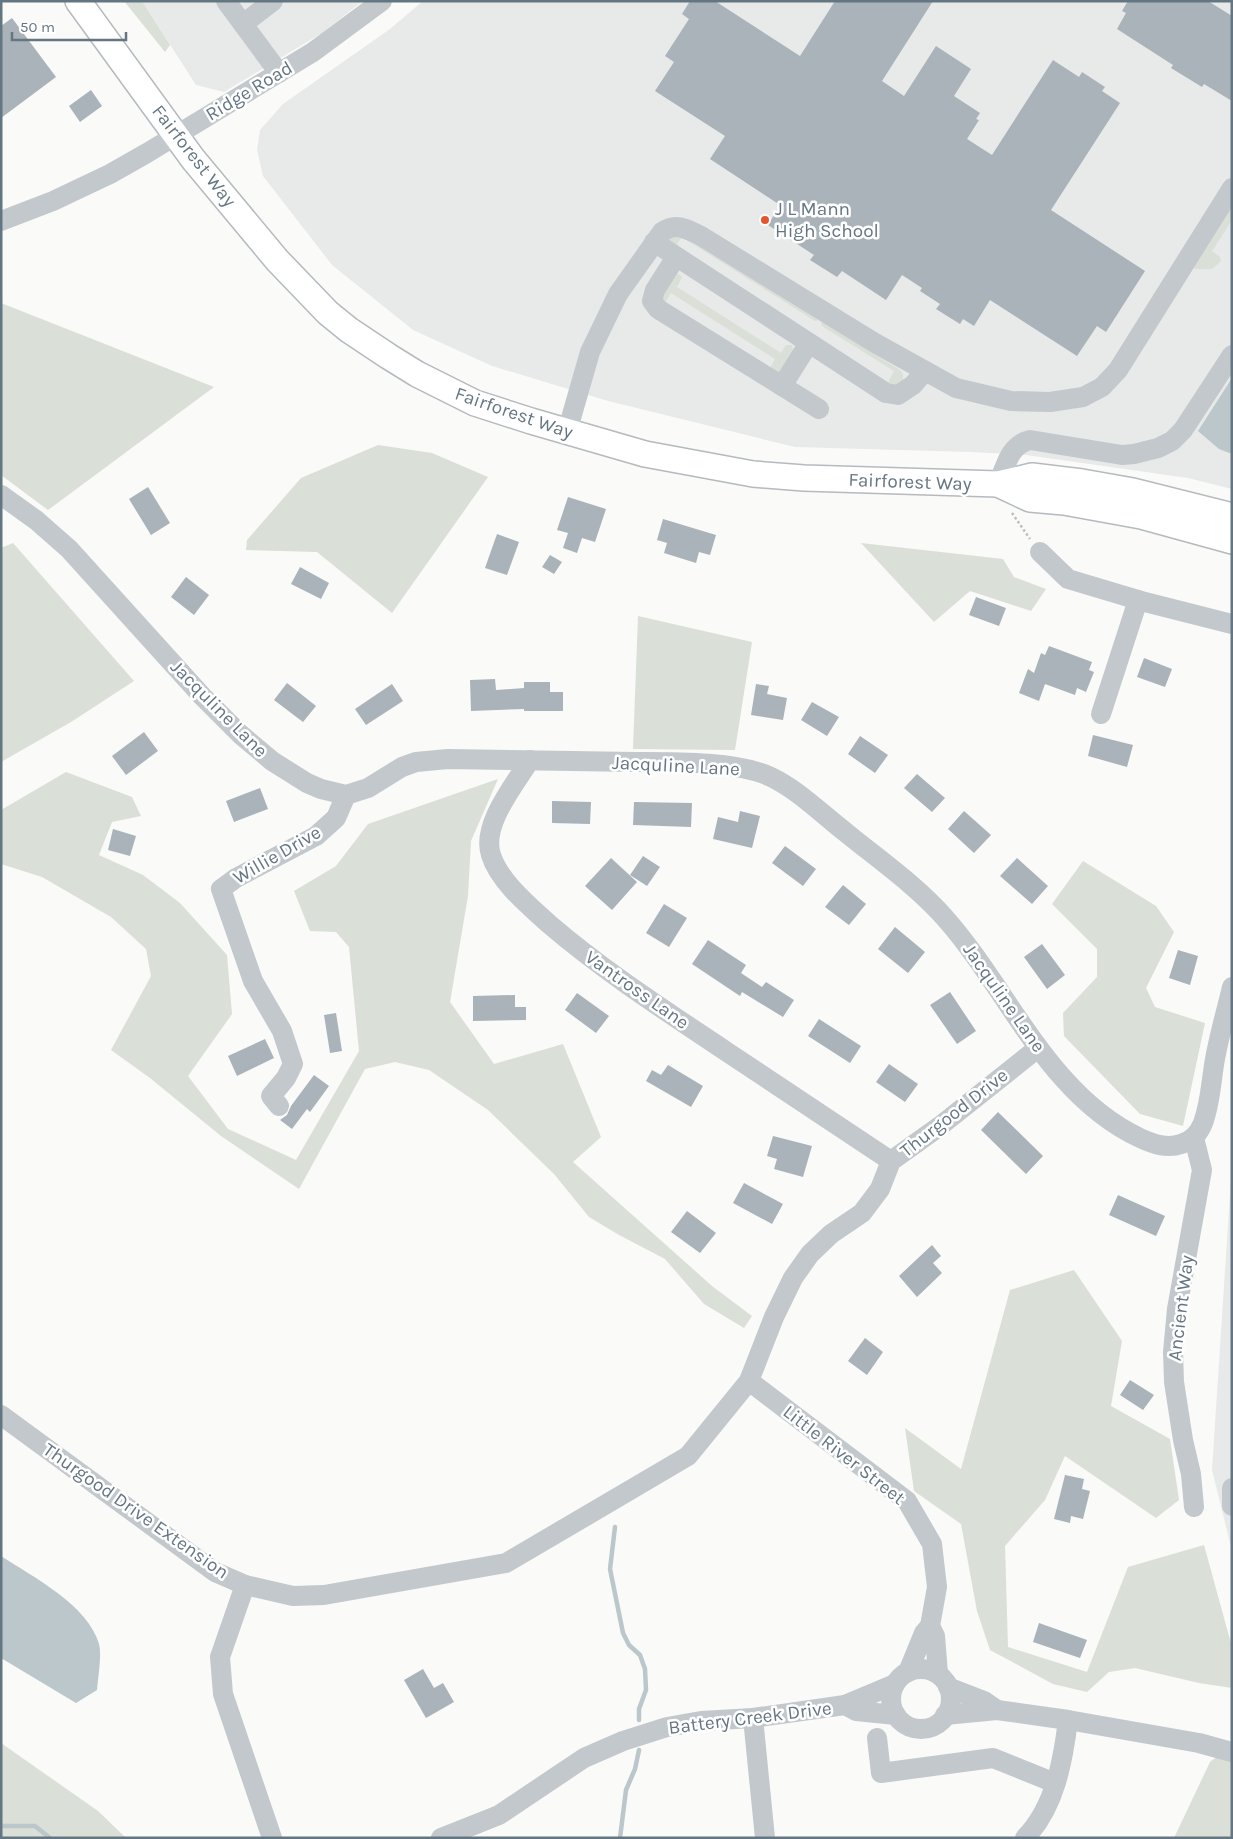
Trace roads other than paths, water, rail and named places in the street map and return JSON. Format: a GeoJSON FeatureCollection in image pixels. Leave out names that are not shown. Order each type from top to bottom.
{"type":"FeatureCollection","features":[{"type":"Feature","properties":{"kind":"main road","name":"Fairforest Way"},"geometry":{"type":"LineString","coordinates":[[78,1],[193,159],[277,260],[328,312],[349,330],[417,374],[475,403],[645,454],[753,474],[804,478],[998,484],[1032,476],[1133,491],[1232,516]]}},
{"type":"Feature","properties":{"kind":"main road","name":"Fairforest Way"},"geometry":{"type":"LineString","coordinates":[[998,484],[1030,499],[1064,502],[1141,516],[1232,541]]}},
{"type":"Feature","properties":{"kind":"street"},"geometry":{"type":"LineString","coordinates":[[226,1],[278,73]]}},
{"type":"Feature","properties":{"kind":"street"},"geometry":{"type":"LineString","coordinates":[[243,24],[273,1]]}},
{"type":"Feature","properties":{"kind":"street","name":"Ridge Road"},"geometry":{"type":"LineString","coordinates":[[1,221],[53,201],[110,174],[313,52],[382,1]]}},
{"type":"Feature","properties":{"kind":"street"},"geometry":{"type":"LineString","coordinates":[[567,432],[590,352],[618,294],[654,242],[670,226],[684,228],[701,236],[875,343],[956,388],[1011,401],[1050,402],[1083,397],[1102,387],[1118,370],[1232,188]]}},
{"type":"Feature","properties":{"kind":"street"},"geometry":{"type":"LineString","coordinates":[[654,242],[886,393],[898,394],[913,385],[925,371]]}},
{"type":"Feature","properties":{"kind":"street"},"geometry":{"type":"LineString","coordinates":[[676,257],[655,290],[652,301],[658,309],[819,409]]}},
{"type":"Feature","properties":{"kind":"street"},"geometry":{"type":"LineString","coordinates":[[782,386],[809,343]]}},
{"type":"Feature","properties":{"kind":"street"},"geometry":{"type":"LineString","coordinates":[[998,484],[1013,449],[1020,442],[1030,440],[1122,455],[1147,452],[1172,441],[1182,430],[1232,355]]}},
{"type":"Feature","properties":{"kind":"street","name":"Jacquline Lane"},"geometry":{"type":"LineString","coordinates":[[1,495],[36,520],[69,549],[202,696],[240,734],[272,761],[307,783],[321,789],[346,795],[368,788],[402,767],[416,762],[448,759],[664,762],[736,767],[771,777],[795,792],[899,876],[943,916],[968,946],[1038,1048],[1097,1112],[1126,1132],[1150,1142],[1165,1146],[1180,1145],[1194,1138]]}},
{"type":"Feature","properties":{"kind":"street"},"geometry":{"type":"LineString","coordinates":[[1040,552],[1068,579],[1138,600],[1232,624]]}},
{"type":"Feature","properties":{"kind":"street"},"geometry":{"type":"LineString","coordinates":[[1101,714],[1138,600]]}},
{"type":"Feature","properties":{"kind":"street","name":"Vantross Lane"},"geometry":{"type":"LineString","coordinates":[[530,760],[496,815],[491,826],[488,842],[490,855],[498,871],[517,893],[542,918],[601,967],[891,1161]]}},
{"type":"Feature","properties":{"kind":"street","name":"Willie Drive"},"geometry":{"type":"LineString","coordinates":[[279,1106],[271,1096],[286,1078],[293,1064],[282,1031],[254,981],[222,889],[236,878],[316,836],[336,818],[346,795]]}},
{"type":"Feature","properties":{"kind":"street"},"geometry":{"type":"LineString","coordinates":[[1194,1138],[1203,1124],[1210,1098],[1214,1063],[1232,988]]}},
{"type":"Feature","properties":{"kind":"street","name":"Thurgood Drive"},"geometry":{"type":"LineString","coordinates":[[749,1381],[774,1317],[793,1278],[810,1254],[820,1243],[862,1213],[880,1188],[891,1161],[940,1126],[1038,1048]]}},
{"type":"Feature","properties":{"kind":"street","name":"Ancient Way"},"geometry":{"type":"LineString","coordinates":[[1194,1138],[1202,1170],[1177,1309],[1173,1352],[1174,1382],[1183,1440],[1191,1474],[1194,1507]]}},
{"type":"Feature","properties":{"kind":"street","name":"Thurgood Drive Extension"},"geometry":{"type":"LineString","coordinates":[[1,1416],[215,1572],[245,1585],[293,1596],[324,1595],[506,1563],[688,1456],[749,1381]]}},
{"type":"Feature","properties":{"kind":"street","name":"Little River Street"},"geometry":{"type":"LineString","coordinates":[[749,1381],[907,1501],[932,1544],[937,1587],[930,1626],[924,1633],[902,1678]]}},
{"type":"Feature","properties":{"kind":"street"},"geometry":{"type":"LineString","coordinates":[[1232,1488],[1232,1506]]}},
{"type":"Feature","properties":{"kind":"street"},"geometry":{"type":"LineString","coordinates":[[245,1585],[220,1657],[223,1694],[272,1838]]}},
{"type":"Feature","properties":{"kind":"street","name":"Little River Street"},"geometry":{"type":"LineString","coordinates":[[930,1626],[935,1636],[943,1681]]}},
{"type":"Feature","properties":{"kind":"street"},"geometry":{"type":"LineString","coordinates":[[943,1681],[951,1698],[949,1708],[937,1724],[927,1728],[917,1728],[907,1725],[896,1715],[891,1702],[891,1693],[902,1678],[917,1669],[926,1669],[943,1681],[984,1701],[997,1710]]}},
{"type":"Feature","properties":{"kind":"street","name":"Battery Creek Drive"},"geometry":{"type":"LineString","coordinates":[[442,1838],[499,1815],[584,1758],[623,1741],[667,1727],[701,1721],[753,1718],[845,1705],[902,1678]]}},
{"type":"Feature","properties":{"kind":"street","name":"Battery Creek Drive"},"geometry":{"type":"LineString","coordinates":[[845,1705],[856,1711],[896,1715]]}},
{"type":"Feature","properties":{"kind":"street"},"geometry":{"type":"LineString","coordinates":[[945,1715],[997,1710],[1068,1720],[1199,1743],[1232,1752]]}},
{"type":"Feature","properties":{"kind":"street"},"geometry":{"type":"LineString","coordinates":[[753,1718],[765,1838]]}},
{"type":"Feature","properties":{"kind":"street"},"geometry":{"type":"LineString","coordinates":[[1025,1838],[1042,1815],[1055,1783],[1063,1756],[1068,1720]]}},
{"type":"Feature","properties":{"kind":"street"},"geometry":{"type":"LineString","coordinates":[[877,1738],[881,1773],[993,1758],[1055,1783]]}},
{"type":"Feature","properties":{"kind":"waterway"},"geometry":{"type":"LineString","coordinates":[[615,1527],[610,1569],[623,1633],[629,1645],[640,1655],[645,1669],[646,1690],[639,1709],[639,1720]]}},
{"type":"Feature","properties":{"kind":"waterway"},"geometry":{"type":"LineString","coordinates":[[620,1838],[626,1790],[635,1769],[639,1750]]}},
{"type":"Feature","properties":{"kind":"waterway"},"geometry":{"type":"LineString","coordinates":[[1,1826],[35,1826],[50,1838]]}},
{"type":"Feature","properties":{"kind":"place","name":"J L Mann High School"},"geometry":{"type":"Point","coordinates":[765,220]}}]}
